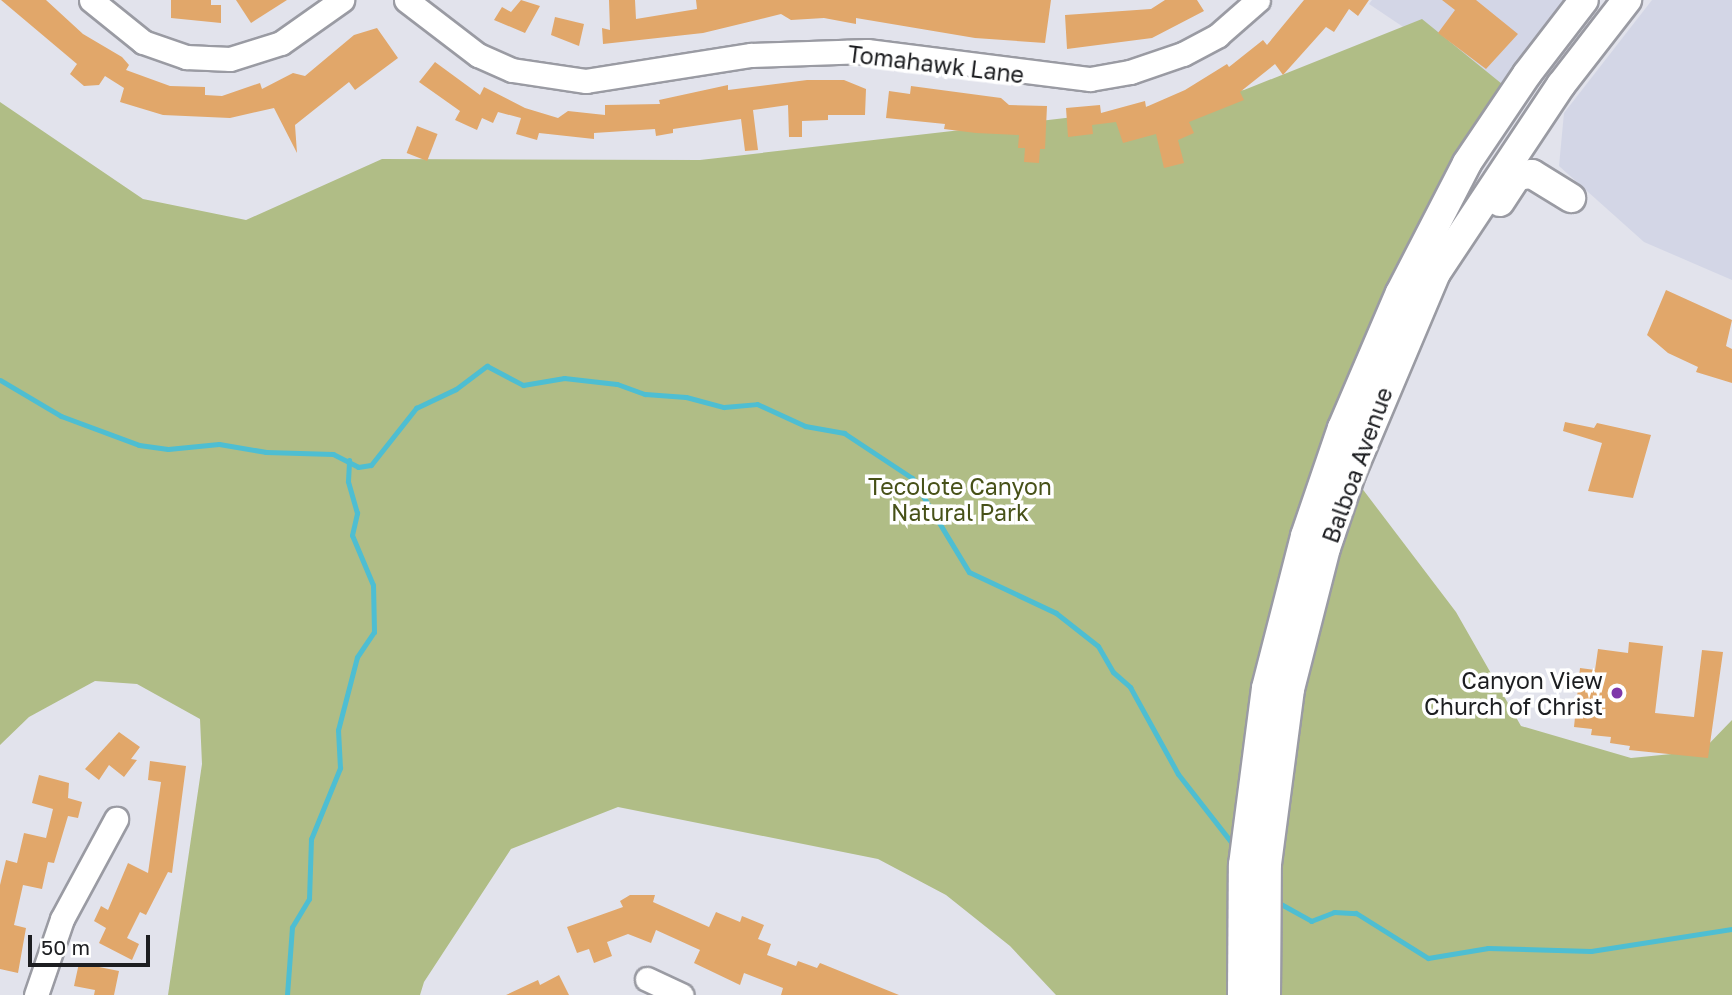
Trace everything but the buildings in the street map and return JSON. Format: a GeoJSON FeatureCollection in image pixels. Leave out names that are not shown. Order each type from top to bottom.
{"type":"FeatureCollection","features":[{"type":"Feature","properties":{"kind":"main road","name":"Balboa Avenue"},"geometry":{"type":"LineString","coordinates":[[1242,995],[1243,865],[1265,688],[1309,524],[1342,428],[1400,293],[1467,163],[1527,74],[1584,0]]}},
{"type":"Feature","properties":{"kind":"main road","name":"Balboa Avenue"},"geometry":{"type":"LineString","coordinates":[[1266,995],[1267,864],[1290,690],[1326,548],[1360,451],[1436,273],[1542,112],[1626,0]]}},
{"type":"Feature","properties":{"kind":"main road"},"geometry":{"type":"LineString","coordinates":[[1360,451],[1427,338],[1473,244],[1517,176],[1532,174],[1571,198],[1539,163],[1535,145],[1542,112]]}},
{"type":"Feature","properties":{"kind":"street"},"geometry":{"type":"LineString","coordinates":[[90,0],[143,42],[186,57],[230,59],[281,43],[342,0]]}},
{"type":"Feature","properties":{"kind":"street","name":"Tomahawk Lane"},"geometry":{"type":"LineString","coordinates":[[406,0],[478,55],[501,65],[549,79],[586,81],[751,55],[867,51],[1090,79],[1183,54],[1218,35],[1258,0]]}},
{"type":"Feature","properties":{"kind":"street"},"geometry":{"type":"LineString","coordinates":[[36,995],[62,919],[116,819]]}},
{"type":"Feature","properties":{"kind":"street"},"geometry":{"type":"LineString","coordinates":[[647,979],[682,995]]}},
{"type":"Feature","properties":{"kind":"shaded area"},"geometry":{"type":"Polygon","coordinates":[[[1372,0],[1564,0],[1502,84],[1442,53],[1369,4],[1372,0]]]}},
{"type":"Feature","properties":{"kind":"shaded area"},"geometry":{"type":"Polygon","coordinates":[[[1652,0],[1732,0],[1732,280],[1644,242],[1559,166],[1564,113],[1652,0]]]}},
{"type":"Feature","properties":{"kind":"green space","name":"Tecolote Canyon Natural Park"},"geometry":{"type":"Polygon","coordinates":[[[1422,19],[1502,84],[1389,281],[1323,437],[1456,612],[1521,726],[1631,758],[1702,751],[1732,720],[1732,995],[1056,995],[1010,946],[946,895],[878,859],[618,807],[511,849],[424,982],[420,995],[168,995],[202,764],[200,719],[137,684],[95,681],[29,717],[0,745],[0,102],[143,199],[246,220],[382,159],[700,160],[1117,112],[1244,90],[1422,19]]]}},
{"type":"Feature","properties":{"kind":"waterway"},"geometry":{"type":"LineString","coordinates":[[0,380],[61,416],[139,445],[168,449],[219,444],[266,452],[333,454],[358,467],[371,465],[416,408],[456,389],[487,366],[523,385],[564,378],[617,384],[645,394],[686,397],[724,407],[757,404],[805,426],[844,433],[912,478],[969,572],[1056,613],[1098,646],[1113,672],[1130,687],[1178,774],[1232,843]]}},
{"type":"Feature","properties":{"kind":"waterway"},"geometry":{"type":"LineString","coordinates":[[287,995],[292,927],[309,899],[311,839],[340,768],[338,730],[357,657],[374,632],[373,585],[352,535],[357,513],[348,481],[349,460]]}},
{"type":"Feature","properties":{"kind":"waterway"},"geometry":{"type":"LineString","coordinates":[[1279,903],[1311,921],[1334,912],[1356,913],[1428,958],[1488,948],[1591,951],[1732,929]]}},
{"type":"Feature","properties":{"kind":"place","name":"Canyon View Church of Christ"},"geometry":{"type":"Point","coordinates":[1617,693]}}]}
